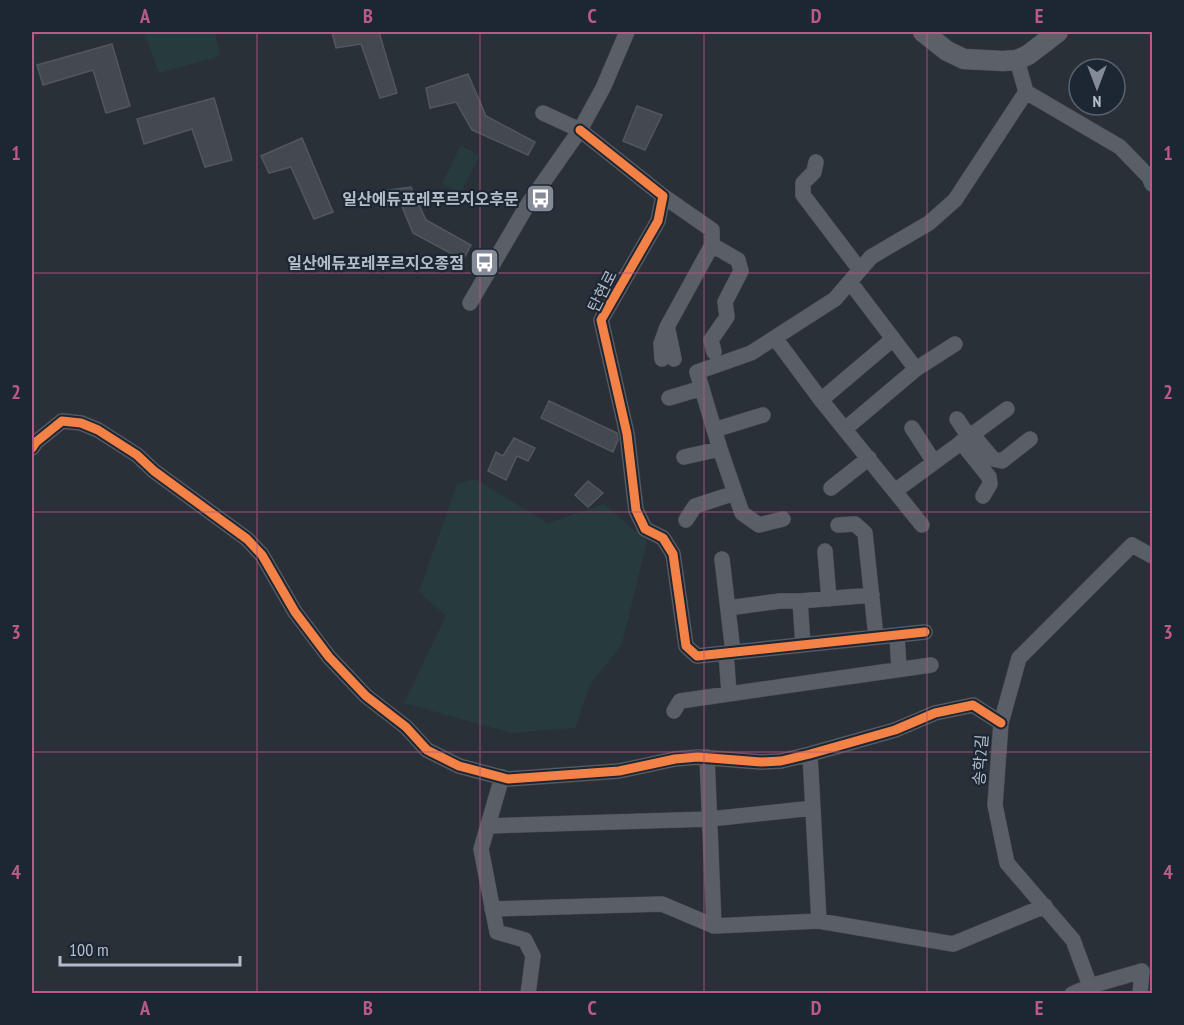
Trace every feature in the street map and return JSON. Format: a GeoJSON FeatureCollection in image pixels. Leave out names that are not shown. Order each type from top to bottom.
{"type":"FeatureCollection","features":[{"type":"Feature","properties":{"kind":"main road"},"geometry":{"type":"LineString","coordinates":[[923,32],[946,51],[964,59],[1003,61],[1017,60],[1028,55],[1058,32]]}},
{"type":"Feature","properties":{"kind":"street"},"geometry":{"type":"LineString","coordinates":[[470,303],[528,204],[580,130],[603,88],[627,32]]}},
{"type":"Feature","properties":{"kind":"street"},"geometry":{"type":"LineString","coordinates":[[1017,60],[1026,92],[1120,147],[1149,177],[1152,184]]}},
{"type":"Feature","properties":{"kind":"street"},"geometry":{"type":"LineString","coordinates":[[783,519],[759,525],[742,513],[697,372],[751,353],[775,338],[835,299],[871,257],[929,223],[955,200],[1026,92]]}},
{"type":"Feature","properties":{"kind":"street"},"geometry":{"type":"LineString","coordinates":[[543,113],[580,130],[663,196],[712,231],[712,245],[667,327],[661,344],[668,359]]}},
{"type":"Feature","properties":{"kind":"street"},"geometry":{"type":"LineString","coordinates":[[816,162],[814,172],[803,183],[803,195],[860,270]]}},
{"type":"Feature","properties":{"kind":"street","name":"탄현로"},"geometry":{"type":"LineString","coordinates":[[663,196],[658,221],[601,320],[627,434],[636,510],[645,529],[663,538],[673,554],[686,646],[697,656],[729,653]]}},
{"type":"Feature","properties":{"kind":"street"},"geometry":{"type":"LineString","coordinates":[[712,245],[738,260],[741,271],[725,302],[727,317],[711,340],[714,352]]}},
{"type":"Feature","properties":{"kind":"street"},"geometry":{"type":"LineString","coordinates":[[850,282],[916,369]]}},
{"type":"Feature","properties":{"kind":"street"},"geometry":{"type":"LineString","coordinates":[[775,338],[821,400],[922,525]]}},
{"type":"Feature","properties":{"kind":"street"},"geometry":{"type":"LineString","coordinates":[[821,400],[893,339]]}},
{"type":"Feature","properties":{"kind":"street"},"geometry":{"type":"LineString","coordinates":[[845,429],[916,369],[955,344]]}},
{"type":"Feature","properties":{"kind":"street"},"geometry":{"type":"LineString","coordinates":[[669,398],[702,388]]}},
{"type":"Feature","properties":{"kind":"street"},"geometry":{"type":"LineString","coordinates":[[895,491],[1007,409]]}},
{"type":"Feature","properties":{"kind":"street"},"geometry":{"type":"LineString","coordinates":[[714,430],[763,415]]}},
{"type":"Feature","properties":{"kind":"street"},"geometry":{"type":"LineString","coordinates":[[957,418],[989,477],[990,484],[983,496]]}},
{"type":"Feature","properties":{"kind":"street"},"geometry":{"type":"LineString","coordinates":[[32,448],[62,421],[81,423],[98,430],[136,455],[154,471],[247,539],[262,555],[295,612],[329,657],[366,696],[406,727],[427,750],[459,766],[508,779],[619,771],[675,759],[707,757],[761,762],[781,761],[895,730],[935,713],[973,705],[1000,723]]}},
{"type":"Feature","properties":{"kind":"street"},"geometry":{"type":"LineString","coordinates":[[912,428],[934,462]]}},
{"type":"Feature","properties":{"kind":"street"},"geometry":{"type":"LineString","coordinates":[[967,438],[993,459],[1002,461],[1030,439]]}},
{"type":"Feature","properties":{"kind":"street"},"geometry":{"type":"LineString","coordinates":[[684,458],[720,449]]}},
{"type":"Feature","properties":{"kind":"street"},"geometry":{"type":"LineString","coordinates":[[831,488],[868,458]]}},
{"type":"Feature","properties":{"kind":"street"},"geometry":{"type":"LineString","coordinates":[[686,520],[695,506],[735,493]]}},
{"type":"Feature","properties":{"kind":"street"},"geometry":{"type":"LineString","coordinates":[[838,525],[855,524],[865,533],[876,637]]}},
{"type":"Feature","properties":{"kind":"street","name":"송학2길"},"geometry":{"type":"LineString","coordinates":[[1090,986],[1073,940],[1007,863],[994,805],[1000,723],[1019,658],[1132,545],[1152,556]]}},
{"type":"Feature","properties":{"kind":"street"},"geometry":{"type":"LineString","coordinates":[[825,551],[829,599]]}},
{"type":"Feature","properties":{"kind":"street"},"geometry":{"type":"LineString","coordinates":[[722,559],[728,608],[729,693]]}},
{"type":"Feature","properties":{"kind":"street"},"geometry":{"type":"LineString","coordinates":[[728,608],[780,601],[873,595]]}},
{"type":"Feature","properties":{"kind":"street"},"geometry":{"type":"LineString","coordinates":[[803,601],[800,601],[803,645]]}},
{"type":"Feature","properties":{"kind":"street"},"geometry":{"type":"LineString","coordinates":[[729,653],[925,632]]}},
{"type":"Feature","properties":{"kind":"street"},"geometry":{"type":"LineString","coordinates":[[897,635],[899,669]]}},
{"type":"Feature","properties":{"kind":"street"},"geometry":{"type":"LineString","coordinates":[[674,711],[680,701],[932,665]]}},
{"type":"Feature","properties":{"kind":"street"},"geometry":{"type":"LineString","coordinates":[[810,754],[819,921]]}},
{"type":"Feature","properties":{"kind":"street"},"geometry":{"type":"LineString","coordinates":[[707,757],[714,926]]}},
{"type":"Feature","properties":{"kind":"street"},"geometry":{"type":"LineString","coordinates":[[502,777],[481,849],[497,932],[525,940],[534,956],[528,993]]}},
{"type":"Feature","properties":{"kind":"street"},"geometry":{"type":"LineString","coordinates":[[488,826],[710,819],[813,808]]}},
{"type":"Feature","properties":{"kind":"street"},"geometry":{"type":"LineString","coordinates":[[492,909],[662,904],[714,926],[819,921],[953,944],[1045,906]]}},
{"type":"Feature","properties":{"kind":"street"},"geometry":{"type":"LineString","coordinates":[[1072,993],[1090,986],[1147,972]]}},
{"type":"Feature","properties":{"kind":"street"},"geometry":{"type":"LineString","coordinates":[[1140,993],[1147,972]]}},
{"type":"Feature","properties":{"kind":"green space"},"geometry":{"type":"Polygon","coordinates":[[[144,32],[215,32],[220,56],[159,73],[144,32]]]}},
{"type":"Feature","properties":{"kind":"green space"},"geometry":{"type":"Polygon","coordinates":[[[461,145],[479,156],[461,193],[442,184],[461,145]]]}},
{"type":"Feature","properties":{"kind":"green space"},"geometry":{"type":"Polygon","coordinates":[[[475,479],[548,523],[604,504],[647,541],[622,644],[589,686],[575,728],[511,733],[404,703],[446,616],[419,592],[457,484],[475,479]]]}},
{"type":"Feature","properties":{"kind":"building"},"geometry":{"type":"Polygon","coordinates":[[[332,32],[379,32],[397,93],[380,98],[361,44],[336,48],[332,32]]]}},
{"type":"Feature","properties":{"kind":"building"},"geometry":{"type":"Polygon","coordinates":[[[112,44],[130,106],[106,113],[93,70],[43,85],[37,65],[112,44]]]}},
{"type":"Feature","properties":{"kind":"building"},"geometry":{"type":"Polygon","coordinates":[[[468,74],[486,116],[535,142],[528,155],[472,130],[456,102],[430,108],[426,88],[468,74]]]}},
{"type":"Feature","properties":{"kind":"building"},"geometry":{"type":"Polygon","coordinates":[[[214,98],[232,160],[205,167],[192,129],[144,144],[137,119],[214,98]]]}},
{"type":"Feature","properties":{"kind":"building"},"geometry":{"type":"Polygon","coordinates":[[[637,106],[662,115],[645,150],[623,141],[637,106]]]}},
{"type":"Feature","properties":{"kind":"building"},"geometry":{"type":"Polygon","coordinates":[[[302,138],[333,212],[314,219],[291,167],[269,173],[261,156],[302,138]]]}},
{"type":"Feature","properties":{"kind":"building"},"geometry":{"type":"Polygon","coordinates":[[[411,187],[426,220],[471,245],[463,260],[413,233],[400,202],[379,207],[376,192],[411,187]]]}},
{"type":"Feature","properties":{"kind":"building"},"geometry":{"type":"Polygon","coordinates":[[[549,401],[617,433],[618,440],[613,452],[541,418],[549,401]]]}},
{"type":"Feature","properties":{"kind":"building"},"geometry":{"type":"Polygon","coordinates":[[[514,438],[535,448],[528,461],[517,456],[506,480],[488,471],[496,452],[503,456],[514,438]]]}},
{"type":"Feature","properties":{"kind":"building"},"geometry":{"type":"Polygon","coordinates":[[[588,481],[603,493],[588,507],[575,495],[588,481]]]}},
{"type":"Feature","properties":{"kind":"cycle path"},"geometry":{"type":"LineString","coordinates":[[580,130],[663,196],[658,221],[601,320],[627,434],[636,510],[645,529],[663,538],[673,554],[686,646],[697,656],[925,632]]}},
{"type":"Feature","properties":{"kind":"cycle path"},"geometry":{"type":"LineString","coordinates":[[32,448],[62,421],[81,423],[98,430],[137,455],[154,471],[247,539],[262,555],[295,612],[329,657],[366,696],[406,727],[427,750],[459,766],[508,779],[619,771],[675,759],[698,757],[761,762],[781,761],[895,730],[935,713],[973,705],[1001,723]]}},
{"type":"Feature","properties":{"kind":"place","name":"일산에듀포레푸르지오후문"},"geometry":{"type":"Point","coordinates":[540,199]}},
{"type":"Feature","properties":{"kind":"place","name":"일산에듀포레푸르지오종점"},"geometry":{"type":"Point","coordinates":[485,263]}}]}
